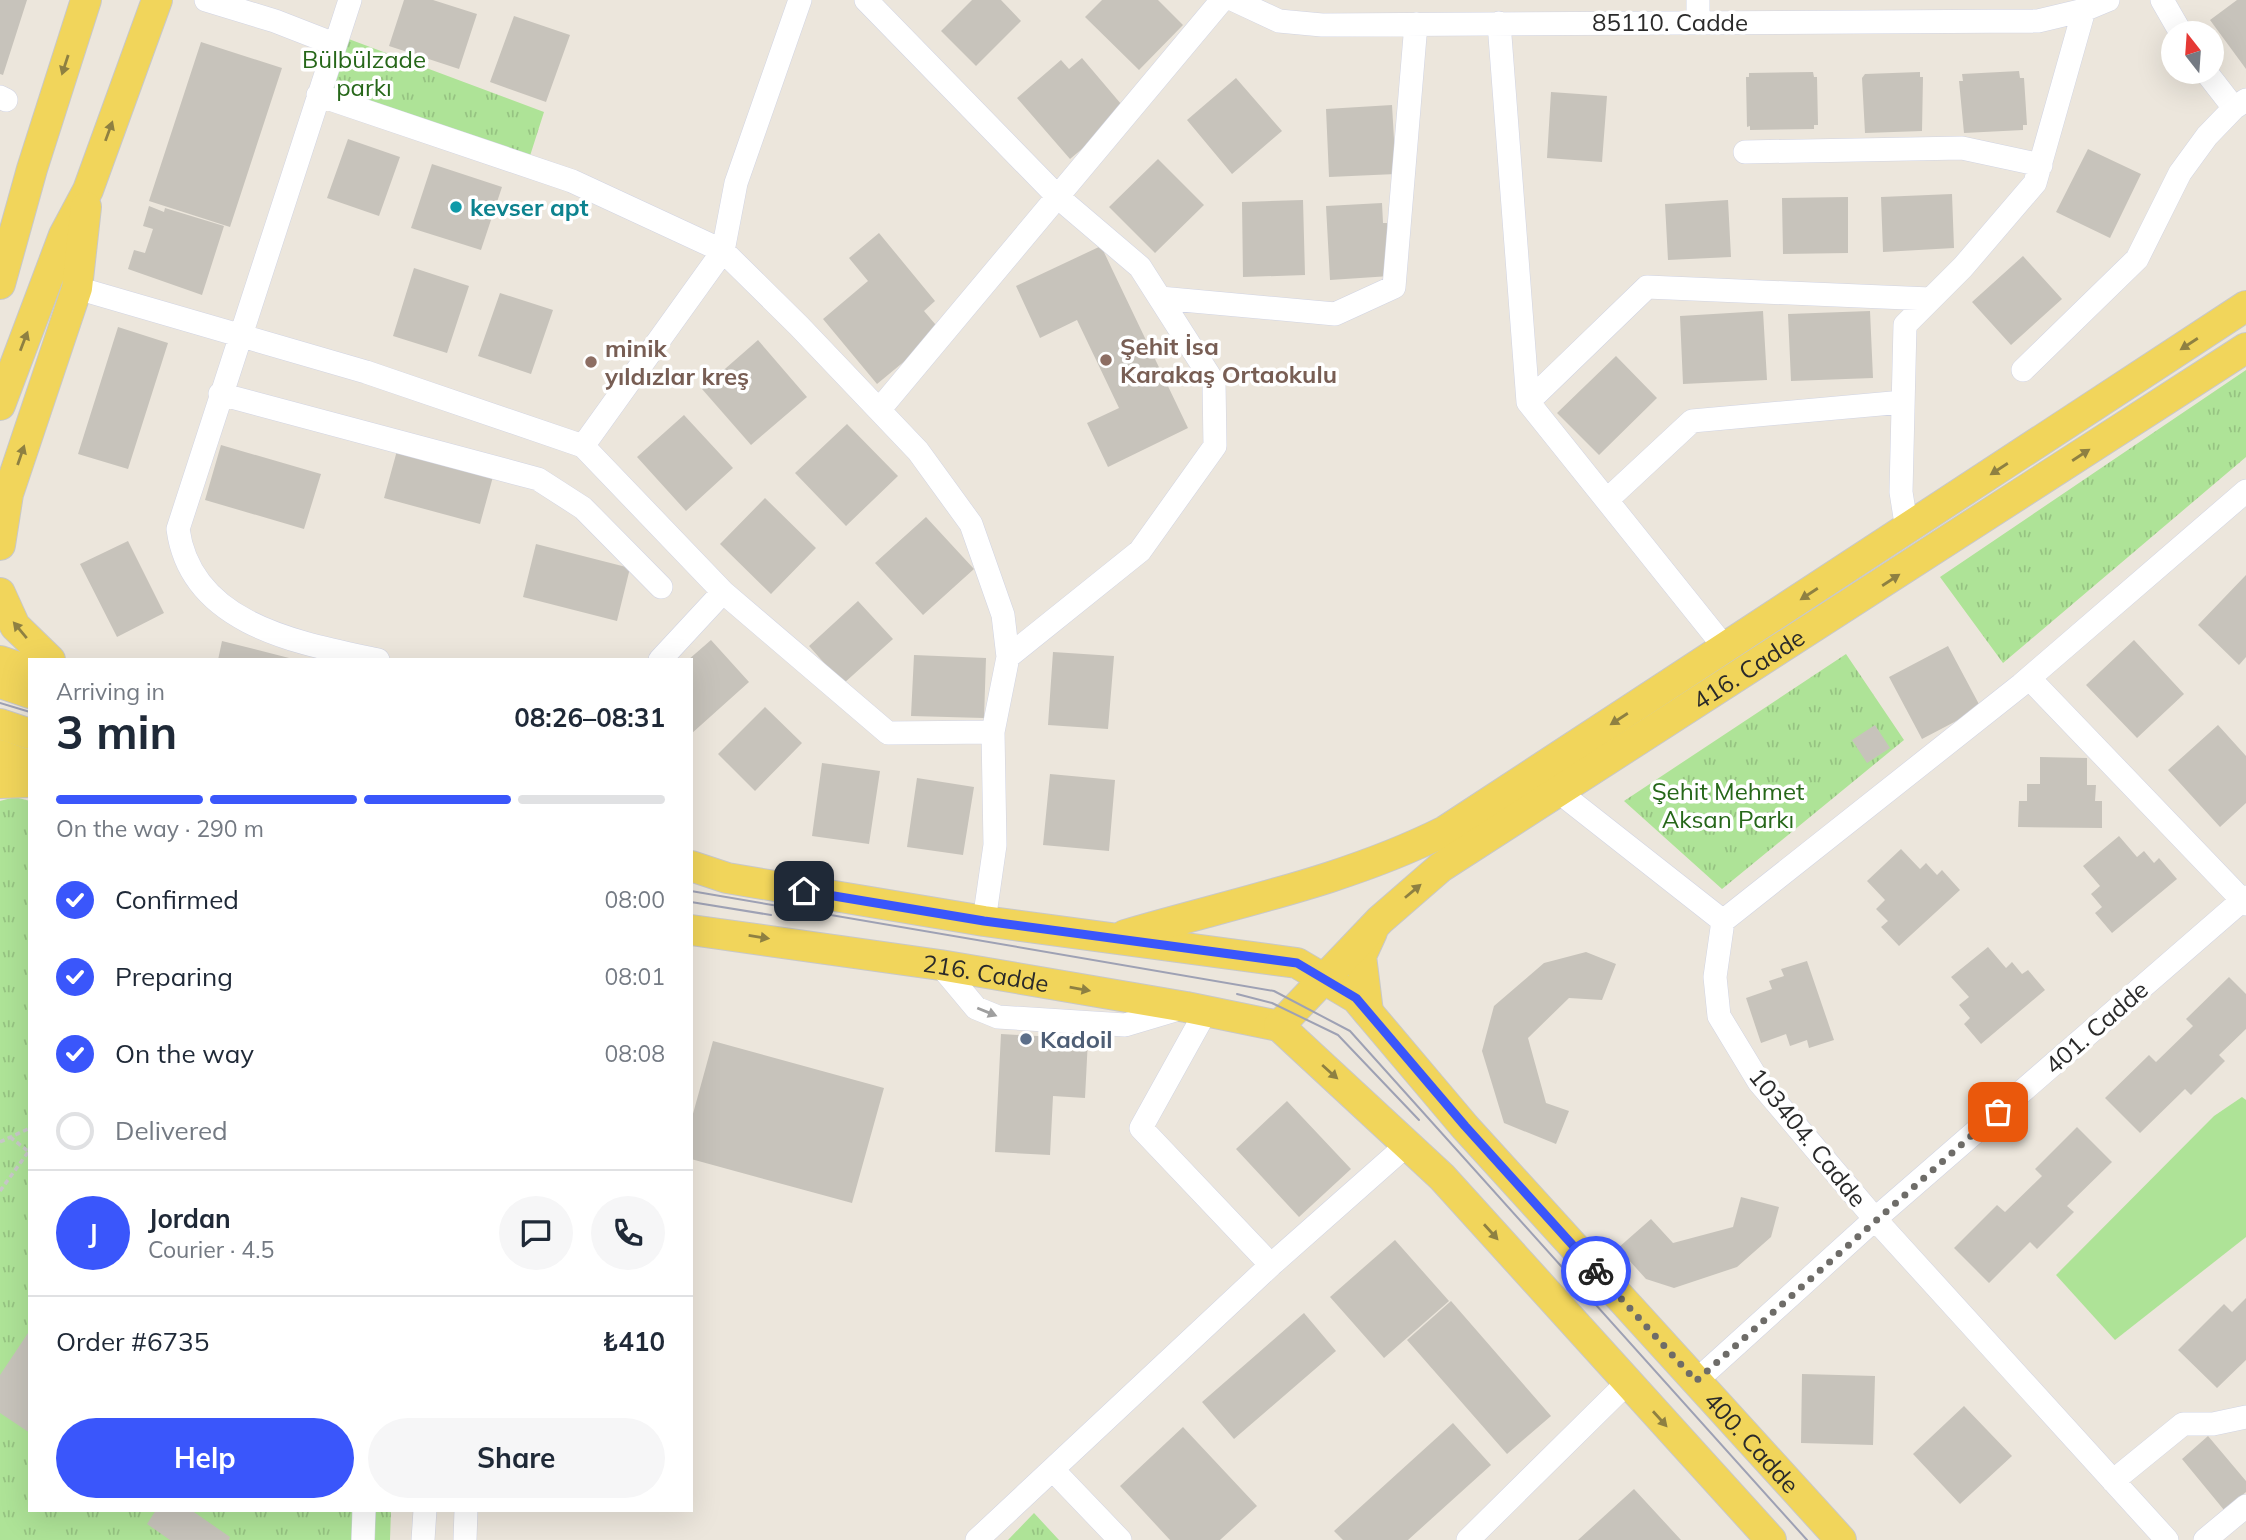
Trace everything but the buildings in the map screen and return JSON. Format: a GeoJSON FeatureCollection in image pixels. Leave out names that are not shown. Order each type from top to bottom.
{"type":"FeatureCollection","features":[{"type":"Feature","properties":{"kind":"main road"},"geometry":{"type":"LineString","coordinates":[[0,284],[32,169],[86,0]]}},
{"type":"Feature","properties":{"kind":"main road"},"geometry":{"type":"LineString","coordinates":[[0,405],[64,235],[88,190],[157,0]]}},
{"type":"Feature","properties":{"kind":"main road"},"geometry":{"type":"LineString","coordinates":[[0,225],[32,169]]}},
{"type":"Feature","properties":{"kind":"main road"},"geometry":{"type":"LineString","coordinates":[[0,545],[8,494],[78,288],[88,190]]}},
{"type":"Feature","properties":{"kind":"main road"},"geometry":{"type":"LineString","coordinates":[[1116,938],[1292,890],[1402,852],[1490,803],[2246,306]]}},
{"type":"Feature","properties":{"kind":"main road","name":"416. Cadde"},"geometry":{"type":"LineString","coordinates":[[1279,1026],[1380,920],[1441,867],[2246,348]]}},
{"type":"Feature","properties":{"kind":"main road"},"geometry":{"type":"LineString","coordinates":[[0,593],[15,626],[48,658]]}},
{"type":"Feature","properties":{"kind":"main road"},"geometry":{"type":"LineString","coordinates":[[9,669],[28,691]]}},
{"type":"Feature","properties":{"kind":"main road"},"geometry":{"type":"LineString","coordinates":[[0,724],[28,733]]}},
{"type":"Feature","properties":{"kind":"main road"},"geometry":{"type":"LineString","coordinates":[[0,755],[28,765]]}},
{"type":"Feature","properties":{"kind":"main road"},"geometry":{"type":"LineString","coordinates":[[0,783],[28,782]]}},
{"type":"Feature","properties":{"kind":"main road","name":"216. Cadde"},"geometry":{"type":"LineString","coordinates":[[693,867],[727,878],[984,921],[1297,963],[1362,1005]]}},
{"type":"Feature","properties":{"kind":"main road"},"geometry":{"type":"LineString","coordinates":[[693,874],[727,878]]}},
{"type":"Feature","properties":{"kind":"main road"},"geometry":{"type":"LineString","coordinates":[[1362,1005],[1361,956],[1365,943],[1380,920]]}},
{"type":"Feature","properties":{"kind":"main road","name":"216. Cadde"},"geometry":{"type":"LineString","coordinates":[[693,927],[940,965],[1279,1026]]}},
{"type":"Feature","properties":{"kind":"main road","name":"400. Cadde"},"geometry":{"type":"LineString","coordinates":[[1362,1005],[1465,1126],[1842,1540]]}},
{"type":"Feature","properties":{"kind":"main road"},"geometry":{"type":"LineString","coordinates":[[1279,1026],[1409,1143],[1771,1540]]}},
{"type":"Feature","properties":{"kind":"street"},"geometry":{"type":"LineString","coordinates":[[206,0],[275,20],[334,44]]}},
{"type":"Feature","properties":{"kind":"street"},"geometry":{"type":"LineString","coordinates":[[350,0],[219,394],[178,528],[180,544],[192,574],[222,607],[261,628],[316,646],[369,658]]}},
{"type":"Feature","properties":{"kind":"street"},"geometry":{"type":"LineString","coordinates":[[583,446],[723,251],[736,183],[800,0]]}},
{"type":"Feature","properties":{"kind":"street"},"geometry":{"type":"LineString","coordinates":[[866,0],[1059,198],[1140,267],[1214,383],[1215,446],[1140,551],[1008,657]]}},
{"type":"Feature","properties":{"kind":"street"},"geometry":{"type":"LineString","coordinates":[[879,411],[1222,0]]}},
{"type":"Feature","properties":{"kind":"street","name":"85110. Cadde"},"geometry":{"type":"LineString","coordinates":[[1234,0],[1279,21],[1322,25],[1499,23],[1698,11],[2038,21],[2084,10],[2108,0]]}},
{"type":"Feature","properties":{"kind":"street"},"geometry":{"type":"LineString","coordinates":[[2162,0],[2174,21]]}},
{"type":"Feature","properties":{"kind":"street"},"geometry":{"type":"LineString","coordinates":[[1907,530],[1901,492],[1905,325],[1962,267],[2035,183],[2084,10]]}},
{"type":"Feature","properties":{"kind":"street"},"geometry":{"type":"LineString","coordinates":[[1499,23],[1528,402],[1726,649]]}},
{"type":"Feature","properties":{"kind":"street"},"geometry":{"type":"LineString","coordinates":[[1160,298],[1335,314],[1394,287],[1416,24]]}},
{"type":"Feature","properties":{"kind":"street"},"geometry":{"type":"LineString","coordinates":[[2023,370],[2137,259],[2180,173],[2207,136],[2240,104],[2219,84]]}},
{"type":"Feature","properties":{"kind":"street"},"geometry":{"type":"LineString","coordinates":[[318,95],[572,181],[723,251],[918,452],[971,524],[994,583],[1003,615],[1008,657],[993,732],[995,845],[984,921]]}},
{"type":"Feature","properties":{"kind":"street"},"geometry":{"type":"LineString","coordinates":[[1745,152],[1962,148],[2041,165]]}},
{"type":"Feature","properties":{"kind":"street"},"geometry":{"type":"LineString","coordinates":[[1528,402],[1647,286],[1930,299]]}},
{"type":"Feature","properties":{"kind":"street"},"geometry":{"type":"LineString","coordinates":[[78,288],[366,372],[583,446],[723,592],[888,733],[993,732]]}},
{"type":"Feature","properties":{"kind":"street"},"geometry":{"type":"LineString","coordinates":[[219,394],[538,479],[583,508],[661,587]]}},
{"type":"Feature","properties":{"kind":"street"},"geometry":{"type":"LineString","coordinates":[[1607,500],[1692,421],[1903,402]]}},
{"type":"Feature","properties":{"kind":"street"},"geometry":{"type":"LineString","coordinates":[[1559,792],[1723,921],[2029,678],[2246,491]]}},
{"type":"Feature","properties":{"kind":"street"},"geometry":{"type":"LineString","coordinates":[[662,658],[723,592]]}},
{"type":"Feature","properties":{"kind":"street"},"geometry":{"type":"LineString","coordinates":[[2029,678],[2245,900]]}},
{"type":"Feature","properties":{"kind":"street","name":"401. Cadde"},"geometry":{"type":"LineString","coordinates":[[1696,1381],[1875,1219],[2245,900]]}},
{"type":"Feature","properties":{"kind":"street","name":"103404. Cadde"},"geometry":{"type":"LineString","coordinates":[[1723,921],[1715,977],[1718,1016],[1759,1082],[1875,1219],[2167,1540]]}},
{"type":"Feature","properties":{"kind":"street"},"geometry":{"type":"LineString","coordinates":[[940,965],[976,1008],[998,1017],[1125,1025],[1196,1009]]}},
{"type":"Feature","properties":{"kind":"street"},"geometry":{"type":"LineString","coordinates":[[1196,1009],[1141,1128],[1271,1265]]}},
{"type":"Feature","properties":{"kind":"street"},"geometry":{"type":"LineString","coordinates":[[977,1540],[1055,1471],[1271,1265],[1409,1143]]}},
{"type":"Feature","properties":{"kind":"street"},"geometry":{"type":"LineString","coordinates":[[1468,1540],[1628,1383]]}},
{"type":"Feature","properties":{"kind":"street"},"geometry":{"type":"LineString","coordinates":[[2113,1481],[2183,1424],[2213,1424],[2246,1417]]}},
{"type":"Feature","properties":{"kind":"street"},"geometry":{"type":"LineString","coordinates":[[1055,1471],[1120,1540]]}},
{"type":"Feature","properties":{"kind":"street"},"geometry":{"type":"LineString","coordinates":[[2205,1540],[2246,1506]]}},
{"type":"Feature","properties":{"kind":"street"},"geometry":{"type":"LineString","coordinates":[[363,1540],[364,1512]]}},
{"type":"Feature","properties":{"kind":"street"},"geometry":{"type":"LineString","coordinates":[[423,1540],[425,1512]]}},
{"type":"Feature","properties":{"kind":"street"},"geometry":{"type":"LineString","coordinates":[[465,1540],[466,1512]]}},
{"type":"Feature","properties":{"kind":"path"},"geometry":{"type":"LineString","coordinates":[[0,1142],[28,1129]]}},
{"type":"Feature","properties":{"kind":"path"},"geometry":{"type":"LineString","coordinates":[[10,1137],[28,1151]]}},
{"type":"Feature","properties":{"kind":"path"},"geometry":{"type":"LineString","coordinates":[[0,1191],[28,1153]]}},
{"type":"Feature","properties":{"kind":"green space","name":"Bülbülzade parkı"},"geometry":{"type":"Polygon","coordinates":[[[346,38],[544,112],[529,159],[328,89],[346,38]]]}},
{"type":"Feature","properties":{"kind":"green space"},"geometry":{"type":"Polygon","coordinates":[[[2246,370],[2246,457],[2003,663],[1940,577],[2246,370]]]}},
{"type":"Feature","properties":{"kind":"green space","name":"Şehit Mehmet Aksan Parkı"},"geometry":{"type":"Polygon","coordinates":[[[1846,654],[1904,740],[1722,889],[1624,801],[1846,654]]]}},
{"type":"Feature","properties":{"kind":"green space"},"geometry":{"type":"Polygon","coordinates":[[[15,797],[28,800],[28,1512],[391,1512],[390,1540],[0,1540],[0,801],[15,797]]]}},
{"type":"Feature","properties":{"kind":"green space"},"geometry":{"type":"Polygon","coordinates":[[[2242,1097],[2246,1100],[2246,1237],[2115,1340],[2056,1275],[2214,1116],[2242,1097]]]}},
{"type":"Feature","properties":{"kind":"green space"},"geometry":{"type":"Polygon","coordinates":[[[1034,1513],[1059,1540],[1008,1540],[1034,1513]]]}},
{"type":"Feature","properties":{"kind":"tram line"},"geometry":{"type":"LineString","coordinates":[[0,703],[28,711]]}},
{"type":"Feature","properties":{"kind":"tram line"},"geometry":{"type":"LineString","coordinates":[[693,891],[1274,991],[1350,1031],[1807,1540]]}},
{"type":"Feature","properties":{"kind":"tram line"},"geometry":{"type":"LineString","coordinates":[[693,902],[771,915]]}},
{"type":"Feature","properties":{"kind":"tram line"},"geometry":{"type":"LineString","coordinates":[[1237,994],[1272,1003],[1338,1035],[1419,1120]]}},
{"type":"Feature","properties":{"kind":"way so far"},"geometry":{"type":"LineString","coordinates":[[1596,1271],[1696,1381],[1998,1112]]}},
{"type":"Feature","properties":{"kind":"place","name":"kevser apt"},"geometry":{"type":"Point","coordinates":[456,207]}},
{"type":"Feature","properties":{"kind":"place","name":"Şehit İsa Karakaş Ortaokulu"},"geometry":{"type":"Point","coordinates":[1106,360]}},
{"type":"Feature","properties":{"kind":"place","name":"minik yıldızlar kreş"},"geometry":{"type":"Point","coordinates":[591,362]}},
{"type":"Feature","properties":{"kind":"place","name":"Kadoil"},"geometry":{"type":"Point","coordinates":[1026,1039]}},
{"type":"Feature","properties":{"kind":"route"},"geometry":{"type":"LineString","coordinates":[[804,891],[984,921],[1297,963],[1356,998],[1465,1126],[1596,1271]]}}]}
